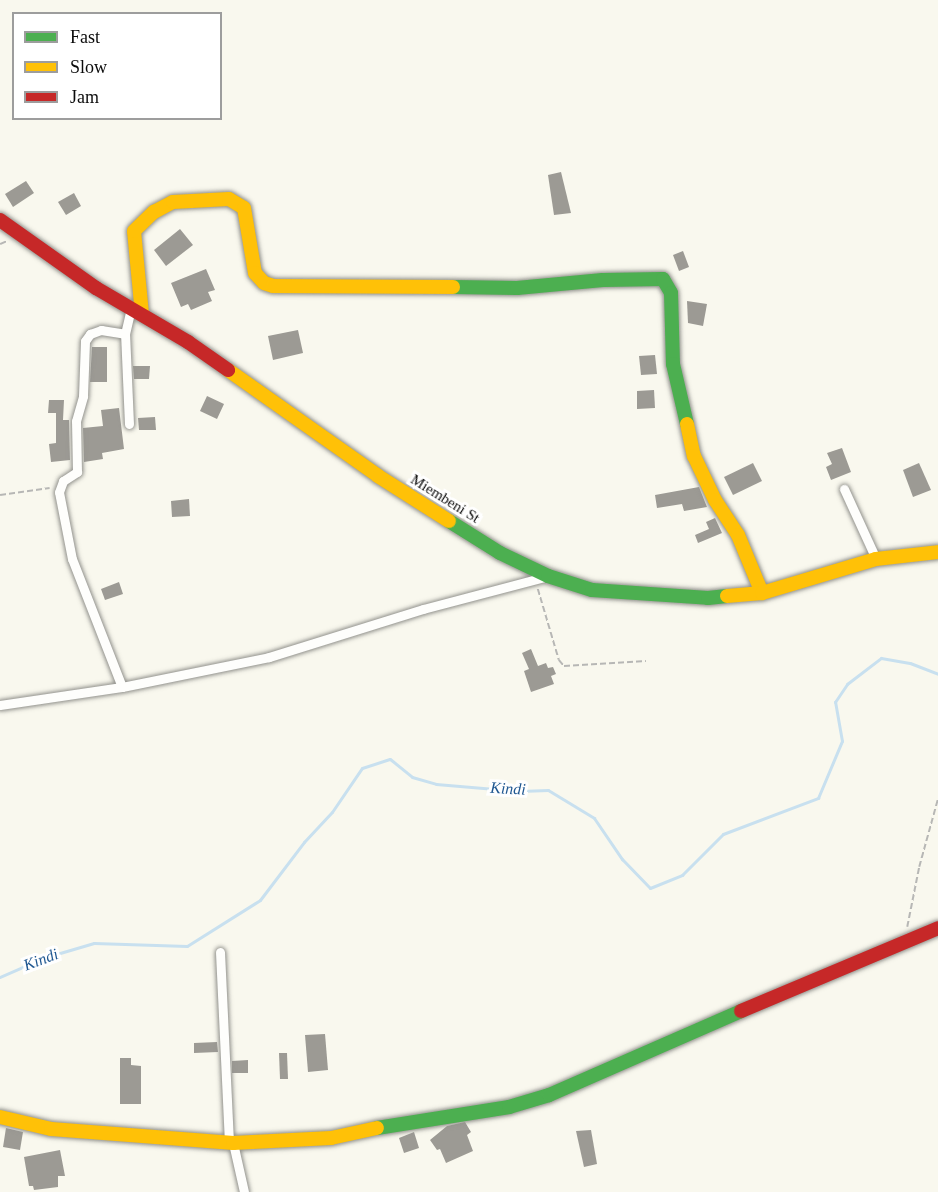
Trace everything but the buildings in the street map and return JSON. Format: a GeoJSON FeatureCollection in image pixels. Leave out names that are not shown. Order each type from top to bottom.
{"type":"FeatureCollection","features":[{"type":"Feature","properties":{"kind":"street"},"geometry":{"type":"LineString","coordinates":[[129,424],[125,334],[136,311],[134,231],[154,212],[173,202],[229,199],[244,208],[255,273],[264,283],[273,286],[517,288],[603,280],[663,279],[671,293],[673,364],[694,456],[705,482],[738,535],[762,593]]}},
{"type":"Feature","properties":{"kind":"street","name":"Miembeni St"},"geometry":{"type":"LineString","coordinates":[[0,220],[96,288],[198,349],[378,476],[542,578],[592,590],[708,598],[762,593],[876,560],[938,552]]}},
{"type":"Feature","properties":{"kind":"street"},"geometry":{"type":"LineString","coordinates":[[122,687],[72,558],[59,492],[65,480],[77,472],[76,421],[83,396],[85,340],[90,334],[101,330],[125,334]]}},
{"type":"Feature","properties":{"kind":"street"},"geometry":{"type":"LineString","coordinates":[[844,489],[876,560]]}},
{"type":"Feature","properties":{"kind":"street"},"geometry":{"type":"LineString","coordinates":[[0,705],[122,687],[269,657],[423,609],[542,578]]}},
{"type":"Feature","properties":{"kind":"street"},"geometry":{"type":"LineString","coordinates":[[0,1117],[51,1129],[231,1143],[331,1138],[407,1122],[509,1107],[549,1095],[905,940],[938,928]]}},
{"type":"Feature","properties":{"kind":"street"},"geometry":{"type":"LineString","coordinates":[[220,952],[231,1143],[244,1192]]}},
{"type":"Feature","properties":{"kind":"path"},"geometry":{"type":"LineString","coordinates":[[0,495],[61,487]]}},
{"type":"Feature","properties":{"kind":"path"},"geometry":{"type":"LineString","coordinates":[[542,578],[559,660],[564,666],[646,661]]}},
{"type":"Feature","properties":{"kind":"path"},"geometry":{"type":"LineString","coordinates":[[905,940],[918,867],[938,798]]}},
{"type":"Feature","properties":{"kind":"waterway","name":"Kindi"},"geometry":{"type":"LineString","coordinates":[[0,977],[43,958],[94,943],[187,946],[260,900],[304,842],[332,812],[362,768],[390,759],[412,777],[436,784],[520,791],[548,790],[594,818],[622,859],[650,888],[682,875],[723,834],[818,798],[842,741],[835,702],[847,684],[881,658],[910,663],[938,674]]}},
{"type":"Feature","properties":{"kind":"traffic: fast"},"geometry":{"type":"LineString","coordinates":[[453,287],[517,288],[603,280],[663,279],[671,293],[673,364],[687,424]]}},
{"type":"Feature","properties":{"kind":"traffic: fast"},"geometry":{"type":"LineString","coordinates":[[449,521],[500,553],[548,576],[592,590],[708,598],[727,596]]}},
{"type":"Feature","properties":{"kind":"traffic: fast"},"geometry":{"type":"LineString","coordinates":[[377,1128],[509,1107],[549,1095],[741,1011]]}},
{"type":"Feature","properties":{"kind":"traffic: slow"},"geometry":{"type":"LineString","coordinates":[[142,314],[134,231],[154,212],[173,202],[229,199],[244,208],[255,273],[264,283],[273,286],[453,287]]}},
{"type":"Feature","properties":{"kind":"traffic: slow"},"geometry":{"type":"LineString","coordinates":[[228,370],[378,476],[449,521]]}},
{"type":"Feature","properties":{"kind":"traffic: slow"},"geometry":{"type":"LineString","coordinates":[[687,424],[694,456],[715,500],[738,535],[762,593]]}},
{"type":"Feature","properties":{"kind":"traffic: slow"},"geometry":{"type":"LineString","coordinates":[[727,596],[762,593],[876,559],[938,552]]}},
{"type":"Feature","properties":{"kind":"traffic: slow"},"geometry":{"type":"LineString","coordinates":[[0,1117],[51,1129],[233,1143],[331,1138],[377,1128]]}},
{"type":"Feature","properties":{"kind":"traffic: jam"},"geometry":{"type":"LineString","coordinates":[[0,220],[96,288],[188,342],[228,370]]}},
{"type":"Feature","properties":{"kind":"traffic: jam"},"geometry":{"type":"LineString","coordinates":[[741,1011],[938,928]]}}]}
